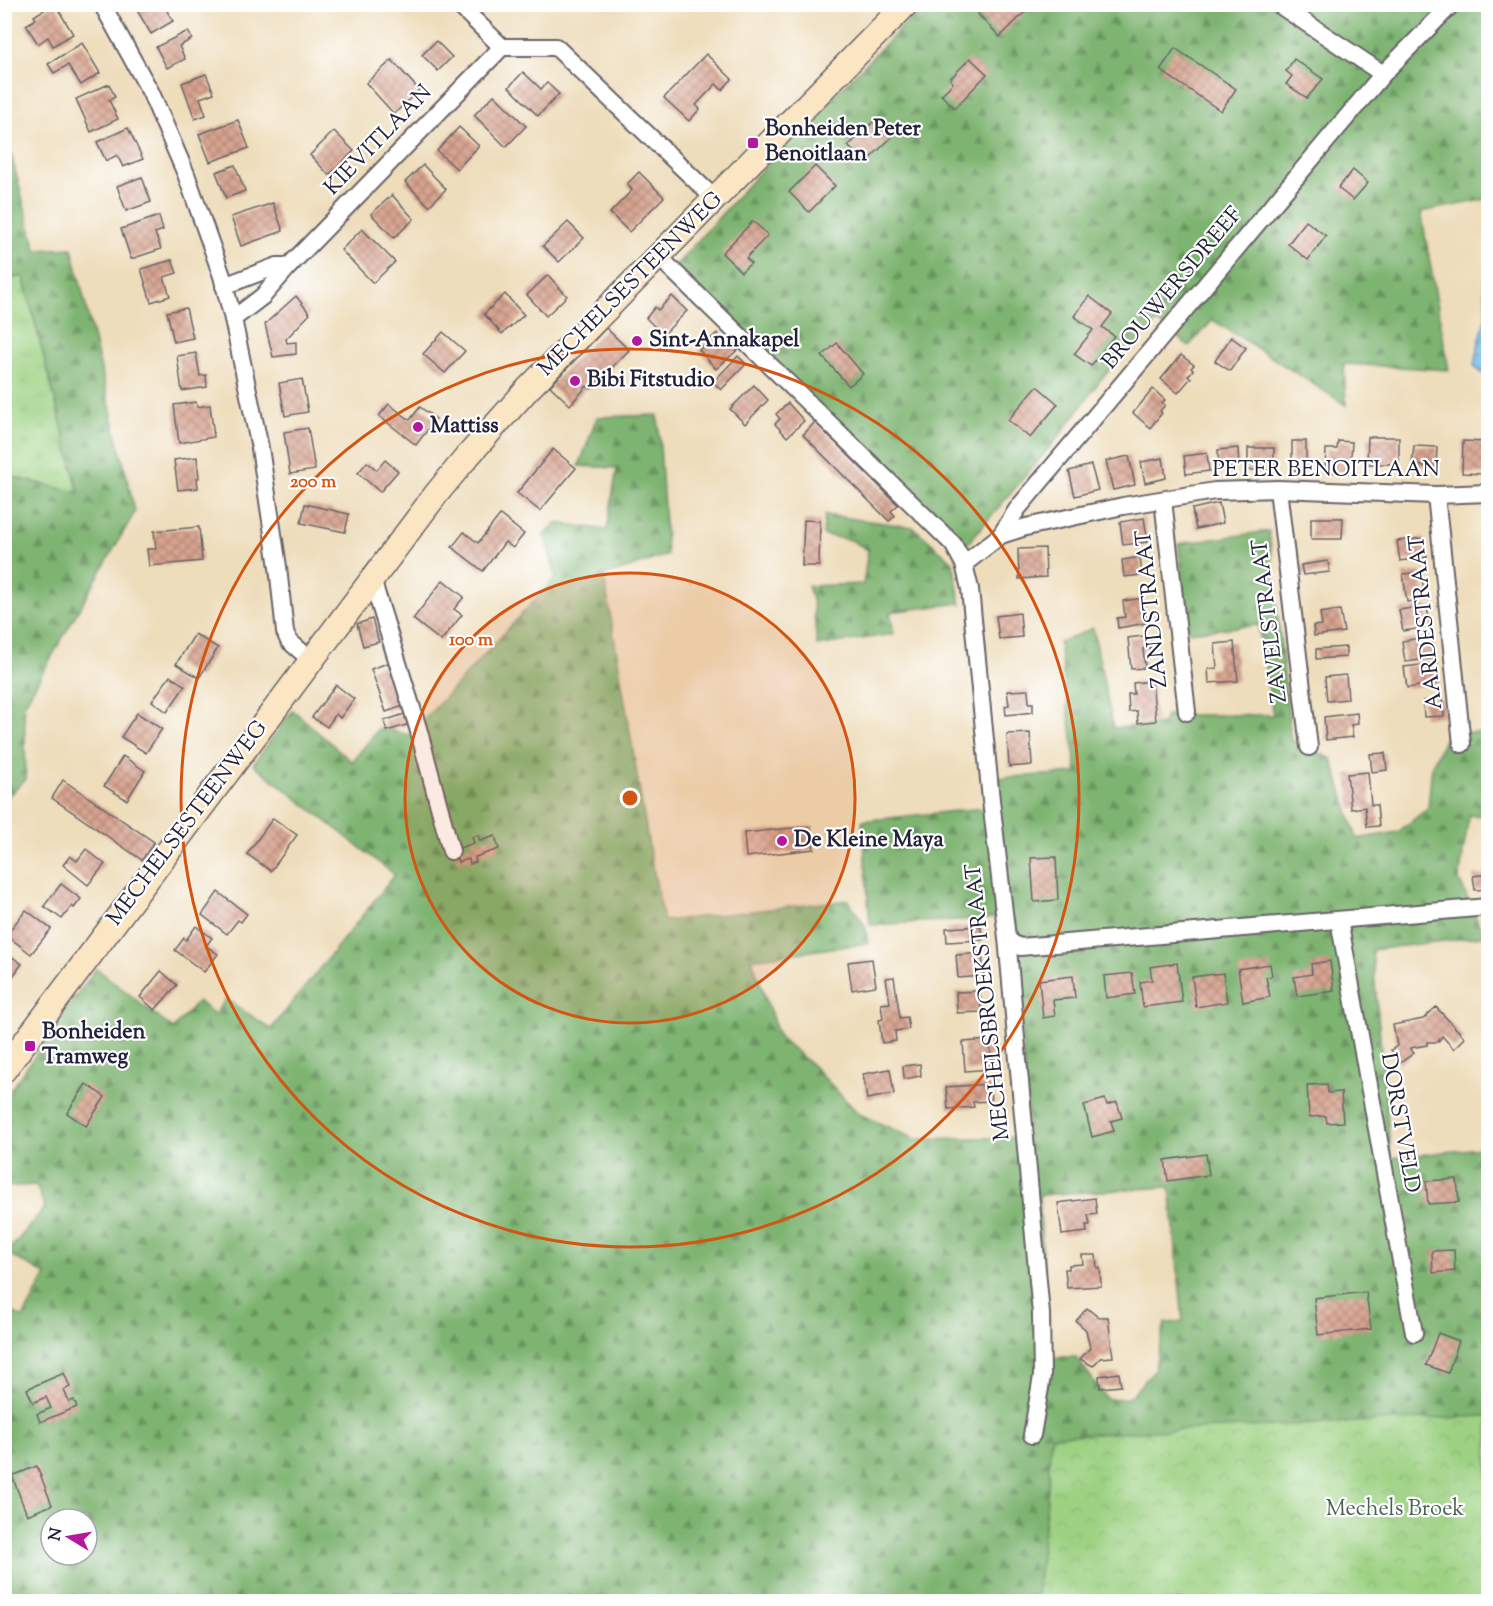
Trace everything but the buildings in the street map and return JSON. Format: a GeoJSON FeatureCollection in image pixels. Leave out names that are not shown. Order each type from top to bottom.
{"type":"FeatureCollection","features":[{"type":"Feature","properties":{"kind":"street"},"geometry":{"type":"LineString","coordinates":[[102,4],[151,93],[182,164],[224,286],[234,320],[260,448],[278,567],[285,632],[290,641],[311,660]]}},
{"type":"Feature","properties":{"kind":"street"},"geometry":{"type":"LineString","coordinates":[[458,4],[502,47],[556,47],[716,200]]}},
{"type":"Feature","properties":{"kind":"street","name":"MECHELSESTEENWEG"},"geometry":{"type":"LineString","coordinates":[[4,1070],[372,579],[466,458],[534,383],[906,4]]}},
{"type":"Feature","properties":{"kind":"street"},"geometry":{"type":"LineString","coordinates":[[1278,4],[1383,74]]}},
{"type":"Feature","properties":{"kind":"street","name":"BROUWERSDREEF"},"geometry":{"type":"LineString","coordinates":[[1001,535],[1018,508],[1383,74],[1452,4]]}},
{"type":"Feature","properties":{"kind":"street","name":"KIEVITLAAN"},"geometry":{"type":"LineString","coordinates":[[234,320],[263,296],[502,47]]}},
{"type":"Feature","properties":{"kind":"street"},"geometry":{"type":"LineString","coordinates":[[659,257],[952,544],[964,564]]}},
{"type":"Feature","properties":{"kind":"street"},"geometry":{"type":"LineString","coordinates":[[224,286],[277,266],[289,267]]}},
{"type":"Feature","properties":{"kind":"street","name":"PETER BENOITLAAN"},"geometry":{"type":"LineString","coordinates":[[964,564],[1001,535],[1026,527],[1123,506],[1215,491],[1278,489],[1436,495],[1488,493]]}},
{"type":"Feature","properties":{"kind":"street","name":"ZAVELSTRAAT"},"geometry":{"type":"LineString","coordinates":[[1278,489],[1309,747]]}},
{"type":"Feature","properties":{"kind":"street","name":"AARDESTRAAT"},"geometry":{"type":"LineString","coordinates":[[1436,495],[1462,744]]}},
{"type":"Feature","properties":{"kind":"street","name":"ZANDSTRAAT"},"geometry":{"type":"LineString","coordinates":[[1164,500],[1187,712]]}},
{"type":"Feature","properties":{"kind":"street","name":"MECHELSBROEKSTRAAT"},"geometry":{"type":"LineString","coordinates":[[964,564],[970,589],[1007,938],[1041,1314],[1042,1376],[1032,1435]]}},
{"type":"Feature","properties":{"kind":"street"},"geometry":{"type":"LineString","coordinates":[[372,579],[418,728],[451,851]]}},
{"type":"Feature","properties":{"kind":"street"},"geometry":{"type":"LineString","coordinates":[[1007,938],[1012,944],[1020,947],[1488,907]]}},
{"type":"Feature","properties":{"kind":"street","name":"DORSTVELD"},"geometry":{"type":"LineString","coordinates":[[1339,920],[1414,1333]]}},
{"type":"Feature","properties":{"kind":"green space"},"geometry":{"type":"Polygon","coordinates":[[[924,5],[1488,5],[1488,199],[1421,212],[1449,370],[1344,364],[1346,405],[1213,320],[1189,346],[1157,322],[1101,379],[1061,434],[964,548],[675,266],[774,156],[924,5]]]}},
{"type":"Feature","properties":{"kind":"green space"},"geometry":{"type":"Polygon","coordinates":[[[4,128],[36,250],[72,248],[135,512],[24,705],[26,779],[8,796],[4,785],[5,475],[79,493],[23,276],[5,280],[4,128]]]}},
{"type":"Feature","properties":{"kind":"green space"},"geometry":{"type":"Polygon","coordinates":[[[23,276],[80,494],[5,475],[4,280],[23,276]]]}},
{"type":"Feature","properties":{"kind":"green space"},"geometry":{"type":"Polygon","coordinates":[[[658,415],[667,555],[604,576],[651,859],[664,921],[848,900],[865,926],[868,943],[752,959],[779,1037],[812,1065],[859,1114],[915,1139],[1029,1137],[1013,917],[870,925],[862,821],[984,808],[996,778],[1077,773],[1059,643],[1093,628],[1113,728],[1163,724],[1166,715],[1273,715],[1258,625],[1189,632],[1178,544],[1269,531],[1291,740],[1332,759],[1357,839],[1398,832],[1428,808],[1432,765],[1448,732],[1488,733],[1488,816],[1469,815],[1459,879],[1484,936],[1372,950],[1391,1158],[1488,1147],[1488,1416],[1413,1420],[1487,1601],[524,1602],[397,1592],[382,1602],[5,1601],[5,1307],[23,1318],[46,1275],[7,1253],[45,1207],[36,1185],[5,1187],[5,1098],[96,968],[173,1029],[198,1001],[214,1015],[226,999],[271,1029],[395,875],[253,764],[293,710],[352,762],[379,728],[410,735],[556,577],[544,535],[556,523],[607,530],[617,468],[579,466],[597,417],[658,415]],[[1170,1187],[1039,1195],[1049,1357],[1076,1357],[1107,1399],[1129,1398],[1154,1370],[1165,1323],[1183,1322],[1170,1187]]]}},
{"type":"Feature","properties":{"kind":"green space"},"geometry":{"type":"Polygon","coordinates":[[[825,515],[913,527],[953,562],[961,606],[960,603],[890,612],[894,634],[817,646],[813,603],[808,586],[863,584],[868,550],[851,540],[823,535],[825,515]]]}},
{"type":"Feature","properties":{"kind":"green space","name":"Mechels Broek"},"geometry":{"type":"Polygon","coordinates":[[[1488,1416],[1488,1601],[1036,1601],[1048,1491],[1051,1436],[1488,1416]]]}},
{"type":"Feature","properties":{"kind":"water"},"geometry":{"type":"Polygon","coordinates":[[[1488,272],[1488,376],[1474,366],[1486,315],[1484,279],[1488,272]]]}},
{"type":"Feature","properties":{"kind":"water"},"geometry":{"type":"Polygon","coordinates":[[[397,1592],[524,1601],[382,1601],[397,1592]]]}},
{"type":"Feature","properties":{"kind":"place","name":"Bonheiden Peter Benoitlaan"},"geometry":{"type":"Point","coordinates":[753,143]}},
{"type":"Feature","properties":{"kind":"place","name":"Sint-Annakapel"},"geometry":{"type":"Point","coordinates":[637,341]}},
{"type":"Feature","properties":{"kind":"place","name":"Bibi Fitstudio"},"geometry":{"type":"Point","coordinates":[575,381]}},
{"type":"Feature","properties":{"kind":"place","name":"Mattiss"},"geometry":{"type":"Point","coordinates":[418,427]}},
{"type":"Feature","properties":{"kind":"place","name":"De Kleine Maya"},"geometry":{"type":"Point","coordinates":[782,841]}},
{"type":"Feature","properties":{"kind":"place","name":"Bonheiden Tramweg"},"geometry":{"type":"Point","coordinates":[30,1046]}}]}
